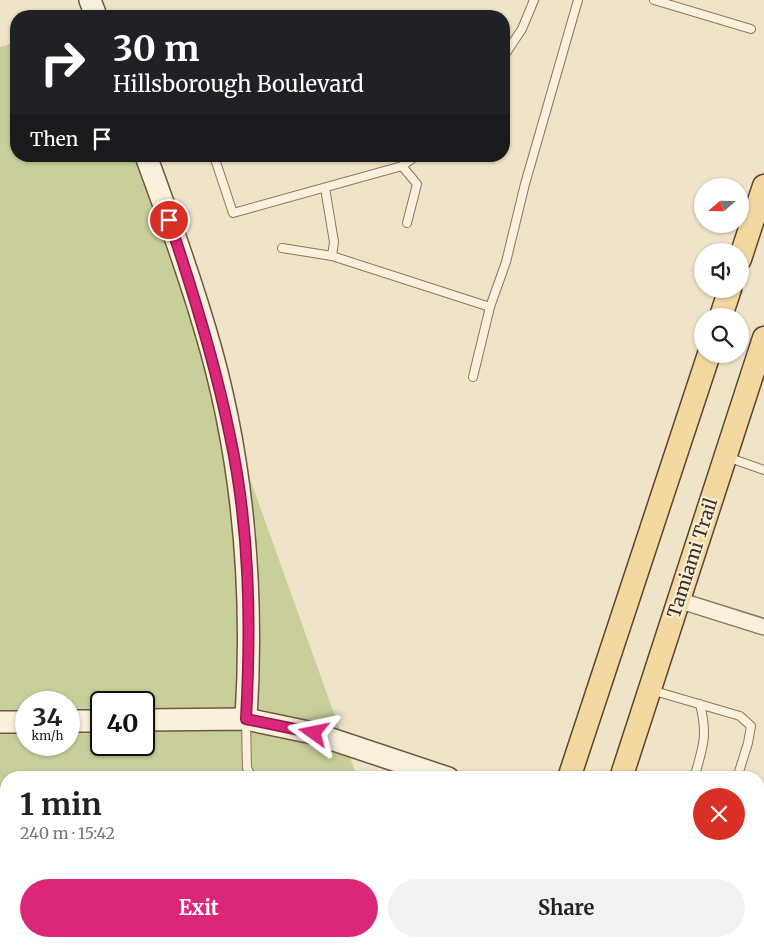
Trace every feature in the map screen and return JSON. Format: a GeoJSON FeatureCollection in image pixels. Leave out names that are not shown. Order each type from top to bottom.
{"type":"FeatureCollection","features":[{"type":"Feature","properties":{"kind":"main road"},"geometry":{"type":"LineString","coordinates":[[745,243],[764,186]]}},
{"type":"Feature","properties":{"kind":"main road","name":"Tamiami Trail"},"geometry":{"type":"LineString","coordinates":[[623,771],[764,338]]}},
{"type":"Feature","properties":{"kind":"main road"},"geometry":{"type":"LineString","coordinates":[[571,771],[706,363]]}},
{"type":"Feature","properties":{"kind":"street"},"geometry":{"type":"LineString","coordinates":[[148,162],[206,330],[231,437],[245,540],[249,608],[246,719]]}},
{"type":"Feature","properties":{"kind":"street"},"geometry":{"type":"LineString","coordinates":[[678,600],[764,627]]}},
{"type":"Feature","properties":{"kind":"street"},"geometry":{"type":"LineString","coordinates":[[155,720],[246,719],[314,733],[427,771]]}},
{"type":"Feature","properties":{"kind":"street"},"geometry":{"type":"LineString","coordinates":[[0,722],[15,722]]}},
{"type":"Feature","properties":{"kind":"lane"},"geometry":{"type":"LineString","coordinates":[[510,47],[522,29],[534,0]]}},
{"type":"Feature","properties":{"kind":"lane"},"geometry":{"type":"LineString","coordinates":[[473,377],[490,307],[506,262],[525,184],[578,0]]}},
{"type":"Feature","properties":{"kind":"lane"},"geometry":{"type":"LineString","coordinates":[[654,0],[751,30]]}},
{"type":"Feature","properties":{"kind":"lane"},"geometry":{"type":"LineString","coordinates":[[216,162],[233,213],[402,166],[408,162]]}},
{"type":"Feature","properties":{"kind":"lane"},"geometry":{"type":"LineString","coordinates":[[402,166],[417,184],[407,223]]}},
{"type":"Feature","properties":{"kind":"lane"},"geometry":{"type":"LineString","coordinates":[[325,188],[334,242],[332,256]]}},
{"type":"Feature","properties":{"kind":"lane"},"geometry":{"type":"LineString","coordinates":[[282,248],[332,256],[490,307]]}},
{"type":"Feature","properties":{"kind":"lane"},"geometry":{"type":"LineString","coordinates":[[725,457],[764,470]]}},
{"type":"Feature","properties":{"kind":"lane"},"geometry":{"type":"LineString","coordinates":[[649,689],[740,716],[750,726],[748,743],[739,771]]}},
{"type":"Feature","properties":{"kind":"lane"},"geometry":{"type":"LineString","coordinates":[[696,771],[705,738],[705,725],[700,704]]}},
{"type":"Feature","properties":{"kind":"lane"},"geometry":{"type":"LineString","coordinates":[[246,719],[248,771]]}},
{"type":"Feature","properties":{"kind":"green space"},"geometry":{"type":"Polygon","coordinates":[[[10,44],[10,162],[136,162],[196,333],[221,439],[235,541],[239,609],[237,711],[155,711],[155,691],[90,691],[90,712],[80,712],[80,691],[15,691],[15,713],[0,714],[0,47],[10,44]]]}},
{"type":"Feature","properties":{"kind":"green space"},"geometry":{"type":"Polygon","coordinates":[[[244,462],[341,733],[256,712],[259,661],[258,607],[244,462]]]}},
{"type":"Feature","properties":{"kind":"green space"},"geometry":{"type":"Polygon","coordinates":[[[155,728],[244,728],[310,742],[349,754],[355,771],[0,771],[0,731],[15,731],[15,756],[80,756],[80,730],[90,729],[90,756],[155,756],[155,728]]]}},
{"type":"Feature","properties":{"kind":"route"},"geometry":{"type":"LineString","coordinates":[[169,220],[206,330],[231,437],[245,540],[249,608],[246,719],[314,733]]}}]}
